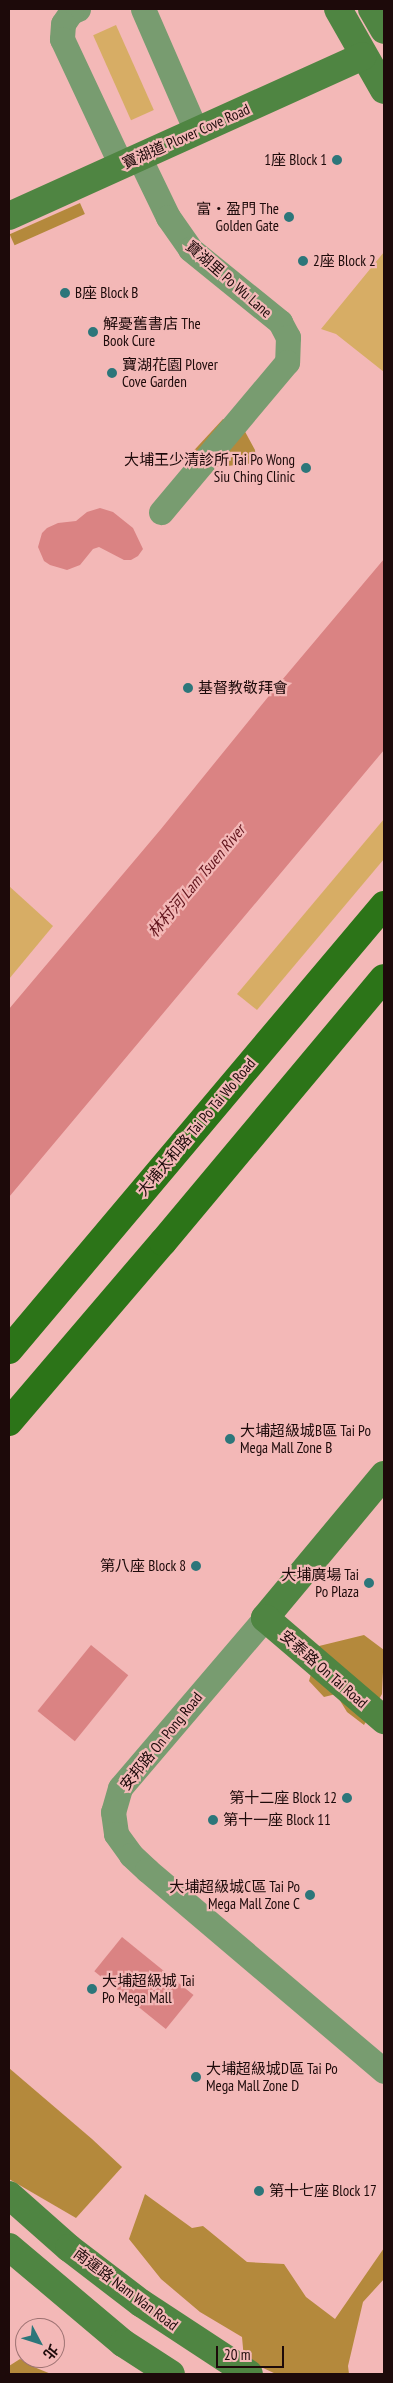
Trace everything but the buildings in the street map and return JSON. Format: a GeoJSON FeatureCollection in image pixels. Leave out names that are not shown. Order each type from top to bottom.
{"type":"FeatureCollection","features":[{"type":"Feature","properties":{"kind":"main road","name":"大埔太和路 Tai Po Tai Wo Road"},"geometry":{"type":"LineString","coordinates":[[9,1350],[384,905]]}},
{"type":"Feature","properties":{"kind":"main road"},"geometry":{"type":"LineString","coordinates":[[9,1422],[157,1250],[384,978]]}},
{"type":"Feature","properties":{"kind":"street","name":"寶湖里 Po Wu Lane"},"geometry":{"type":"LineString","coordinates":[[78,9],[71,12],[63,24],[62,39],[130,161],[190,249],[280,322],[288,337],[287,362],[161,512]]}},
{"type":"Feature","properties":{"kind":"street"},"geometry":{"type":"LineString","coordinates":[[143,9],[196,131]]}},
{"type":"Feature","properties":{"kind":"street"},"geometry":{"type":"LineString","coordinates":[[338,9],[384,90]]}},
{"type":"Feature","properties":{"kind":"street"},"geometry":{"type":"LineString","coordinates":[[372,9],[384,30]]}},
{"type":"Feature","properties":{"kind":"street","name":"寶湖道 Plover Cove Road"},"geometry":{"type":"LineString","coordinates":[[9,216],[363,56]]}},
{"type":"Feature","properties":{"kind":"street","name":"安邦路 On Pong Road"},"geometry":{"type":"LineString","coordinates":[[384,1475],[120,1788],[113,1812],[116,1834],[130,1855],[384,2071]]}},
{"type":"Feature","properties":{"kind":"street","name":"安泰路 On Tai Road"},"geometry":{"type":"LineString","coordinates":[[265,1618],[384,1720]]}},
{"type":"Feature","properties":{"kind":"street","name":"南運路 Nam Wan Road"},"geometry":{"type":"LineString","coordinates":[[9,2196],[69,2248],[141,2303],[249,2374]]}},
{"type":"Feature","properties":{"kind":"street"},"geometry":{"type":"LineString","coordinates":[[9,2247],[123,2343],[171,2374]]}},
{"type":"Feature","properties":{"kind":"shaded area"},"geometry":{"type":"Polygon","coordinates":[[[116,25],[154,110],[131,120],[93,35],[116,25]]]}},
{"type":"Feature","properties":{"kind":"shaded area"},"geometry":{"type":"Polygon","coordinates":[[[80,203],[85,214],[15,245],[10,234],[80,203]]]}},
{"type":"Feature","properties":{"kind":"shaded area"},"geometry":{"type":"Polygon","coordinates":[[[384,252],[384,372],[336,334],[321,329],[384,252]]]}},
{"type":"Feature","properties":{"kind":"shaded area"},"geometry":{"type":"Polygon","coordinates":[[[223,419],[242,426],[255,450],[256,463],[217,467],[203,480],[186,459],[223,419]]]}},
{"type":"Feature","properties":{"kind":"shaded area"},"geometry":{"type":"Polygon","coordinates":[[[384,819],[384,859],[257,1010],[237,994],[384,819]]]}},
{"type":"Feature","properties":{"kind":"shaded area"},"geometry":{"type":"Polygon","coordinates":[[[9,886],[53,926],[9,979],[9,886]]]}},
{"type":"Feature","properties":{"kind":"shaded area"},"geometry":{"type":"Polygon","coordinates":[[[364,1635],[384,1650],[382,1694],[364,1725],[347,1712],[336,1694],[324,1697],[309,1681],[319,1646],[364,1635]]]}},
{"type":"Feature","properties":{"kind":"shaded area"},"geometry":{"type":"Polygon","coordinates":[[[9,2068],[122,2167],[76,2218],[9,2179],[9,2068]]]}},
{"type":"Feature","properties":{"kind":"shaded area"},"geometry":{"type":"Polygon","coordinates":[[[145,2194],[192,2228],[203,2226],[247,2262],[284,2264],[306,2297],[335,2319],[384,2248],[384,2279],[363,2302],[348,2366],[349,2374],[276,2374],[244,2359],[242,2337],[200,2312],[161,2279],[129,2239],[145,2194]]]}},
{"type":"Feature","properties":{"kind":"shaded area"},"geometry":{"type":"Polygon","coordinates":[[[15,2362],[15,2368],[36,2368],[51,2374],[9,2374],[9,2366],[15,2362]]]}},
{"type":"Feature","properties":{"kind":"water"},"geometry":{"type":"Polygon","coordinates":[[[100,508],[113,512],[133,528],[143,549],[138,556],[131,560],[124,560],[99,547],[93,549],[80,565],[67,570],[50,565],[44,561],[38,547],[42,533],[47,528],[58,523],[76,521],[87,512],[100,508]]]}},
{"type":"Feature","properties":{"kind":"water","name":"林村河 Lam Tsuen River"},"geometry":{"type":"Polygon","coordinates":[[[384,559],[384,750],[9,1197],[9,1009],[161,829],[277,686],[384,559]]]}},
{"type":"Feature","properties":{"kind":"water"},"geometry":{"type":"Polygon","coordinates":[[[91,1645],[128,1675],[75,1741],[38,1711],[91,1645]]]}},
{"type":"Feature","properties":{"kind":"water"},"geometry":{"type":"Polygon","coordinates":[[[122,1937],[193,1995],[166,2029],[94,1971],[122,1937]]]}},
{"type":"Feature","properties":{"kind":"place","name":"1座 Block 1"},"geometry":{"type":"Point","coordinates":[337,160]}},
{"type":"Feature","properties":{"kind":"place","name":"富‧盈門 The Golden Gate"},"geometry":{"type":"Point","coordinates":[289,217]}},
{"type":"Feature","properties":{"kind":"place","name":"2座 Block 2"},"geometry":{"type":"Point","coordinates":[303,261]}},
{"type":"Feature","properties":{"kind":"place","name":"B座 Block B"},"geometry":{"type":"Point","coordinates":[65,293]}},
{"type":"Feature","properties":{"kind":"place","name":"解憂舊書店 The Book Cure"},"geometry":{"type":"Point","coordinates":[93,332]}},
{"type":"Feature","properties":{"kind":"place","name":"寶湖花園 Plover Cove Garden"},"geometry":{"type":"Point","coordinates":[112,373]}},
{"type":"Feature","properties":{"kind":"place","name":"大埔王少清診所 Tai Po Wong Siu Ching Clinic"},"geometry":{"type":"Point","coordinates":[306,468]}},
{"type":"Feature","properties":{"kind":"place","name":"基督教敬拜會"},"geometry":{"type":"Point","coordinates":[188,688]}},
{"type":"Feature","properties":{"kind":"place","name":"大埔超級城B區 Tai Po Mega Mall Zone B"},"geometry":{"type":"Point","coordinates":[230,1439]}},
{"type":"Feature","properties":{"kind":"place","name":"第八座 Block 8"},"geometry":{"type":"Point","coordinates":[196,1566]}},
{"type":"Feature","properties":{"kind":"place","name":"大埔廣場 Tai Po Plaza"},"geometry":{"type":"Point","coordinates":[369,1583]}},
{"type":"Feature","properties":{"kind":"place","name":"第十二座 Block 12"},"geometry":{"type":"Point","coordinates":[347,1798]}},
{"type":"Feature","properties":{"kind":"place","name":"第十一座 Block 11"},"geometry":{"type":"Point","coordinates":[213,1820]}},
{"type":"Feature","properties":{"kind":"place","name":"大埔超級城C區 Tai Po Mega Mall Zone C"},"geometry":{"type":"Point","coordinates":[310,1895]}},
{"type":"Feature","properties":{"kind":"place","name":"大埔超級城 Tai Po Mega Mall"},"geometry":{"type":"Point","coordinates":[92,1989]}},
{"type":"Feature","properties":{"kind":"place","name":"大埔超級城D區 Tai Po Mega Mall Zone D"},"geometry":{"type":"Point","coordinates":[196,2077]}},
{"type":"Feature","properties":{"kind":"place","name":"第十七座 Block 17"},"geometry":{"type":"Point","coordinates":[259,2191]}}]}
